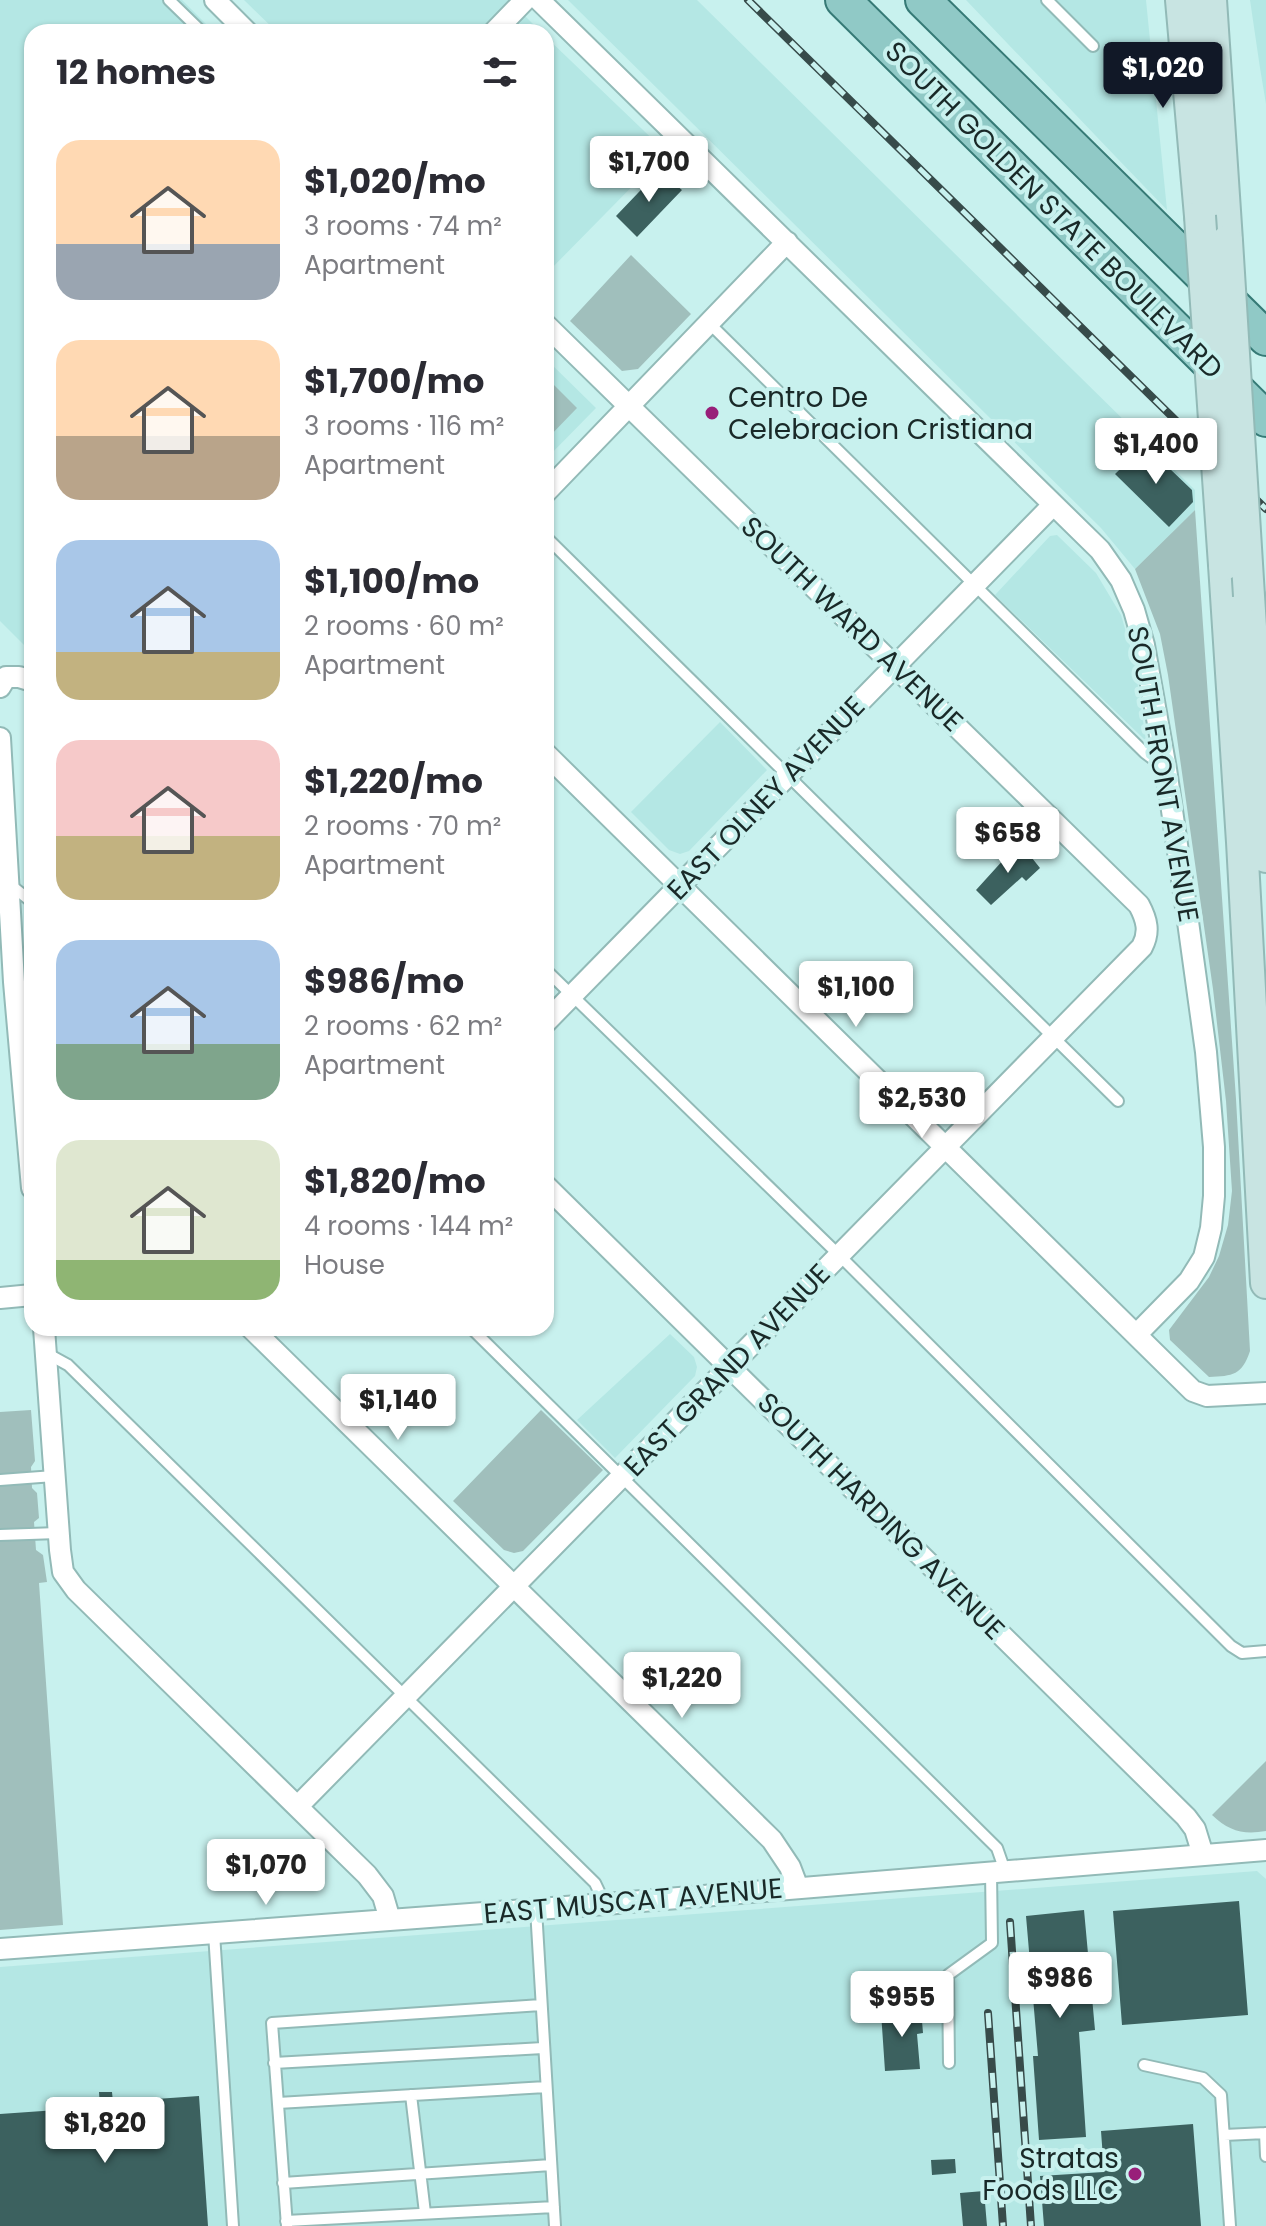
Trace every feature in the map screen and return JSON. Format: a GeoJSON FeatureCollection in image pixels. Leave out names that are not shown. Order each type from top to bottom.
{"type":"FeatureCollection","features":[{"type":"Feature","properties":{"kind":"main road","name":"SOUTH GOLDEN STATE BOULEVARD"},"geometry":{"type":"LineString","coordinates":[[843,0],[1266,419]]}},
{"type":"Feature","properties":{"kind":"main road","name":"SOUTH GOLDEN STATE BOULEVARD"},"geometry":{"type":"LineString","coordinates":[[923,0],[1266,338]]}},
{"type":"Feature","properties":{"kind":"main road"},"geometry":{"type":"LineString","coordinates":[[1181,0],[1200,216],[1224,565],[1266,1283]]}},
{"type":"Feature","properties":{"kind":"main road"},"geometry":{"type":"LineString","coordinates":[[1211,0],[1266,857]]}},
{"type":"Feature","properties":{"kind":"street"},"geometry":{"type":"LineString","coordinates":[[215,0],[239,24]]}},
{"type":"Feature","properties":{"kind":"street"},"geometry":{"type":"LineString","coordinates":[[502,24],[525,0]]}},
{"type":"Feature","properties":{"kind":"street","name":"SOUTH FRONT AVENUE"},"geometry":{"type":"LineString","coordinates":[[539,0],[1100,550],[1121,580],[1144,645],[1166,769],[1206,1052],[1214,1147],[1214,1196],[1204,1257],[1189,1281],[1137,1334]]}},
{"type":"Feature","properties":{"kind":"street"},"geometry":{"type":"LineString","coordinates":[[554,484],[787,242]]}},
{"type":"Feature","properties":{"kind":"street","name":"SOUTH WARD AVENUE"},"geometry":{"type":"LineString","coordinates":[[554,333],[1139,905],[1148,929]]}},
{"type":"Feature","properties":{"kind":"street","name":"EAST OLNEY AVENUE"},"geometry":{"type":"LineString","coordinates":[[554,1014],[1053,505]]}},
{"type":"Feature","properties":{"kind":"street"},"geometry":{"type":"LineString","coordinates":[[3,682],[24,679]]}},
{"type":"Feature","properties":{"kind":"street"},"geometry":{"type":"LineString","coordinates":[[0,738],[8,883],[7,983],[24,1084]]}},
{"type":"Feature","properties":{"kind":"street"},"geometry":{"type":"LineString","coordinates":[[554,762],[1193,1391],[1207,1396],[1266,1393]]}},
{"type":"Feature","properties":{"kind":"street","name":"EAST GRAND AVENUE"},"geometry":{"type":"LineString","coordinates":[[299,1805],[1142,947],[1148,929]]}},
{"type":"Feature","properties":{"kind":"street","name":"SOUTH HARDING AVENUE"},"geometry":{"type":"LineString","coordinates":[[554,1194],[1186,1817],[1195,1829],[1203,1855]]}},
{"type":"Feature","properties":{"kind":"street"},"geometry":{"type":"LineString","coordinates":[[0,1298],[24,1296]]}},
{"type":"Feature","properties":{"kind":"street"},"geometry":{"type":"LineString","coordinates":[[45,1336],[63,1572],[76,1590],[299,1805],[367,1875],[383,1896],[390,1920]]}},
{"type":"Feature","properties":{"kind":"street"},"geometry":{"type":"LineString","coordinates":[[259,1336],[772,1840],[790,1867],[798,1888]]}},
{"type":"Feature","properties":{"kind":"street","name":"EAST MUSCAT AVENUE"},"geometry":{"type":"LineString","coordinates":[[0,1949],[1266,1850]]}},
{"type":"Feature","properties":{"kind":"lane"},"geometry":{"type":"LineString","coordinates":[[169,0],[194,24]]}},
{"type":"Feature","properties":{"kind":"lane"},"geometry":{"type":"LineString","coordinates":[[1047,0],[1093,46]]}},
{"type":"Feature","properties":{"kind":"lane"},"geometry":{"type":"LineString","coordinates":[[709,323],[1145,753],[1166,769]]}},
{"type":"Feature","properties":{"kind":"lane"},"geometry":{"type":"LineString","coordinates":[[554,545],[1118,1101]]}},
{"type":"Feature","properties":{"kind":"lane"},"geometry":{"type":"LineString","coordinates":[[8,883],[24,896]]}},
{"type":"Feature","properties":{"kind":"lane"},"geometry":{"type":"LineString","coordinates":[[554,978],[839,1255],[1231,1646],[1242,1653],[1266,1651]]}},
{"type":"Feature","properties":{"kind":"lane"},"geometry":{"type":"LineString","coordinates":[[479,1336],[997,1848],[992,1943],[948,1975],[949,2063]]}},
{"type":"Feature","properties":{"kind":"lane"},"geometry":{"type":"LineString","coordinates":[[46,1353],[68,1365],[595,1883],[605,1904]]}},
{"type":"Feature","properties":{"kind":"lane"},"geometry":{"type":"LineString","coordinates":[[0,1480],[54,1476]]}},
{"type":"Feature","properties":{"kind":"lane"},"geometry":{"type":"LineString","coordinates":[[0,1535],[58,1533]]}},
{"type":"Feature","properties":{"kind":"lane"},"geometry":{"type":"LineString","coordinates":[[536,1909],[555,2226]]}},
{"type":"Feature","properties":{"kind":"lane"},"geometry":{"type":"LineString","coordinates":[[214,1933],[233,2226]]}},
{"type":"Feature","properties":{"kind":"lane"},"geometry":{"type":"LineString","coordinates":[[541,2005],[272,2023],[274,2063],[286,2224],[554,2207]]}},
{"type":"Feature","properties":{"kind":"lane"},"geometry":{"type":"LineString","coordinates":[[274,2063],[543,2048]]}},
{"type":"Feature","properties":{"kind":"lane"},"geometry":{"type":"LineString","coordinates":[[1144,2065],[1203,2078],[1221,2095],[1230,2226]]}},
{"type":"Feature","properties":{"kind":"lane"},"geometry":{"type":"LineString","coordinates":[[278,2103],[546,2087]]}},
{"type":"Feature","properties":{"kind":"lane"},"geometry":{"type":"LineString","coordinates":[[411,2095],[425,2213]]}},
{"type":"Feature","properties":{"kind":"lane"},"geometry":{"type":"LineString","coordinates":[[1224,2135],[1265,2133],[1266,2156]]}},
{"type":"Feature","properties":{"kind":"lane"},"geometry":{"type":"LineString","coordinates":[[283,2183],[551,2165]]}},
{"type":"Feature","properties":{"kind":"shaded area"},"geometry":{"type":"Polygon","coordinates":[[[0,0],[182,0],[206,24],[24,24],[24,645],[0,621],[0,0]]]}},
{"type":"Feature","properties":{"kind":"shaded area"},"geometry":{"type":"Polygon","coordinates":[[[244,0],[509,0],[533,24],[269,24],[244,0]]]}},
{"type":"Feature","properties":{"kind":"shaded area"},"geometry":{"type":"Polygon","coordinates":[[[568,0],[697,0],[1195,490],[1195,510],[1135,569],[1101,528],[568,0]]]}},
{"type":"Feature","properties":{"kind":"shaded area"},"geometry":{"type":"Polygon","coordinates":[[[966,0],[1146,0],[1167,210],[1116,157],[966,0]]]}},
{"type":"Feature","properties":{"kind":"shaded area"},"geometry":{"type":"Polygon","coordinates":[[[1250,0],[1266,0],[1266,104],[1260,68],[1250,0]]]}},
{"type":"Feature","properties":{"kind":"shaded area"},"geometry":{"type":"Polygon","coordinates":[[[554,45],[666,152],[554,266],[554,45]]]}},
{"type":"Feature","properties":{"kind":"shaded area"},"geometry":{"type":"Polygon","coordinates":[[[631,255],[691,314],[638,369],[622,371],[570,321],[631,255]]]}},
{"type":"Feature","properties":{"kind":"shaded area"},"geometry":{"type":"Polygon","coordinates":[[[554,367],[596,408],[554,451],[554,367]]]}},
{"type":"Feature","properties":{"kind":"shaded area"},"geometry":{"type":"Polygon","coordinates":[[[554,385],[577,408],[554,432],[554,385]]]}},
{"type":"Feature","properties":{"kind":"shaded area"},"geometry":{"type":"Polygon","coordinates":[[[1195,510],[1236,1099],[1250,1351],[1244,1365],[1236,1373],[1209,1377],[1170,1340],[1169,1330],[1209,1277],[1228,1225],[1232,1191],[1226,1101],[1168,675],[1160,634],[1135,569],[1195,510]]]}},
{"type":"Feature","properties":{"kind":"shaded area"},"geometry":{"type":"Polygon","coordinates":[[[1057,535],[1096,573],[1121,615],[1134,659],[1146,741],[995,595],[1050,536],[1057,535]]]}},
{"type":"Feature","properties":{"kind":"shaded area"},"geometry":{"type":"Polygon","coordinates":[[[720,722],[767,770],[689,851],[680,854],[669,850],[631,812],[720,722]]]}},
{"type":"Feature","properties":{"kind":"shaded area"},"geometry":{"type":"Polygon","coordinates":[[[670,1334],[694,1357],[697,1367],[695,1376],[615,1458],[577,1420],[670,1334]]]}},
{"type":"Feature","properties":{"kind":"shaded area"},"geometry":{"type":"Polygon","coordinates":[[[31,1410],[35,1461],[31,1467],[32,1488],[37,1493],[39,1518],[34,1522],[36,1550],[43,1555],[47,1582],[39,1583],[63,1925],[0,1930],[0,1412],[31,1410]]]}},
{"type":"Feature","properties":{"kind":"shaded area"},"geometry":{"type":"Polygon","coordinates":[[[541,1410],[603,1470],[523,1551],[514,1553],[504,1550],[453,1501],[541,1410]]]}},
{"type":"Feature","properties":{"kind":"shaded area"},"geometry":{"type":"Polygon","coordinates":[[[1266,1761],[1266,1831],[1250,1832],[1224,1825],[1212,1815],[1266,1761]]]}},
{"type":"Feature","properties":{"kind":"shaded area"},"geometry":{"type":"Polygon","coordinates":[[[1257,1871],[1266,1879],[1266,2226],[0,2226],[0,1967],[1257,1871]]]}},
{"type":"Feature","properties":{"kind":"building"},"geometry":{"type":"Polygon","coordinates":[[[659,171],[682,190],[637,237],[616,216],[659,171]]]}},
{"type":"Feature","properties":{"kind":"building"},"geometry":{"type":"Polygon","coordinates":[[[1145,445],[1192,490],[1193,502],[1169,527],[1115,474],[1145,445]]]}},
{"type":"Feature","properties":{"kind":"building"},"geometry":{"type":"Polygon","coordinates":[[[1015,847],[1020,852],[1024,848],[1040,868],[1026,881],[1022,877],[991,905],[976,890],[1015,847]]]}},
{"type":"Feature","properties":{"kind":"building"},"geometry":{"type":"Polygon","coordinates":[[[1239,1901],[1248,2015],[1122,2025],[1113,1911],[1239,1901]]]}},
{"type":"Feature","properties":{"kind":"building"},"geometry":{"type":"Polygon","coordinates":[[[1084,1910],[1095,2030],[1079,2032],[1086,2137],[1039,2140],[1033,2056],[1038,2056],[1026,1916],[1084,1910]]]}},
{"type":"Feature","properties":{"kind":"building"},"geometry":{"type":"Polygon","coordinates":[[[921,2009],[923,2033],[917,2034],[920,2069],[885,2071],[881,2012],[921,2009]]]}},
{"type":"Feature","properties":{"kind":"building"},"geometry":{"type":"Polygon","coordinates":[[[99,2092],[112,2092],[113,2102],[199,2096],[208,2226],[0,2226],[0,2114],[100,2107],[99,2092]]]}},
{"type":"Feature","properties":{"kind":"building","name":"Stratas Foods LLC"},"geometry":{"type":"Polygon","coordinates":[[[1193,2124],[1201,2226],[1044,2226],[1040,2176],[1104,2172],[1101,2131],[1193,2124]]]}},
{"type":"Feature","properties":{"kind":"building"},"geometry":{"type":"Polygon","coordinates":[[[955,2159],[956,2173],[932,2175],[931,2160],[955,2159]]]}},
{"type":"Feature","properties":{"kind":"building"},"geometry":{"type":"Polygon","coordinates":[[[984,2191],[987,2226],[963,2226],[960,2193],[984,2191]]]}},
{"type":"Feature","properties":{"kind":"railway"},"geometry":{"type":"LineString","coordinates":[[748,0],[1266,509]]}},
{"type":"Feature","properties":{"kind":"railway"},"geometry":{"type":"LineString","coordinates":[[1010,1922],[1031,2226]]}},
{"type":"Feature","properties":{"kind":"railway"},"geometry":{"type":"LineString","coordinates":[[988,2013],[1003,2226]]}},
{"type":"Feature","properties":{"kind":"place","name":"Centro De Celebracion Cristiana"},"geometry":{"type":"Point","coordinates":[712,413]}},
{"type":"Feature","properties":{"kind":"place","name":"Stratas Foods LLC"},"geometry":{"type":"Point","coordinates":[1135,2174]}}]}
